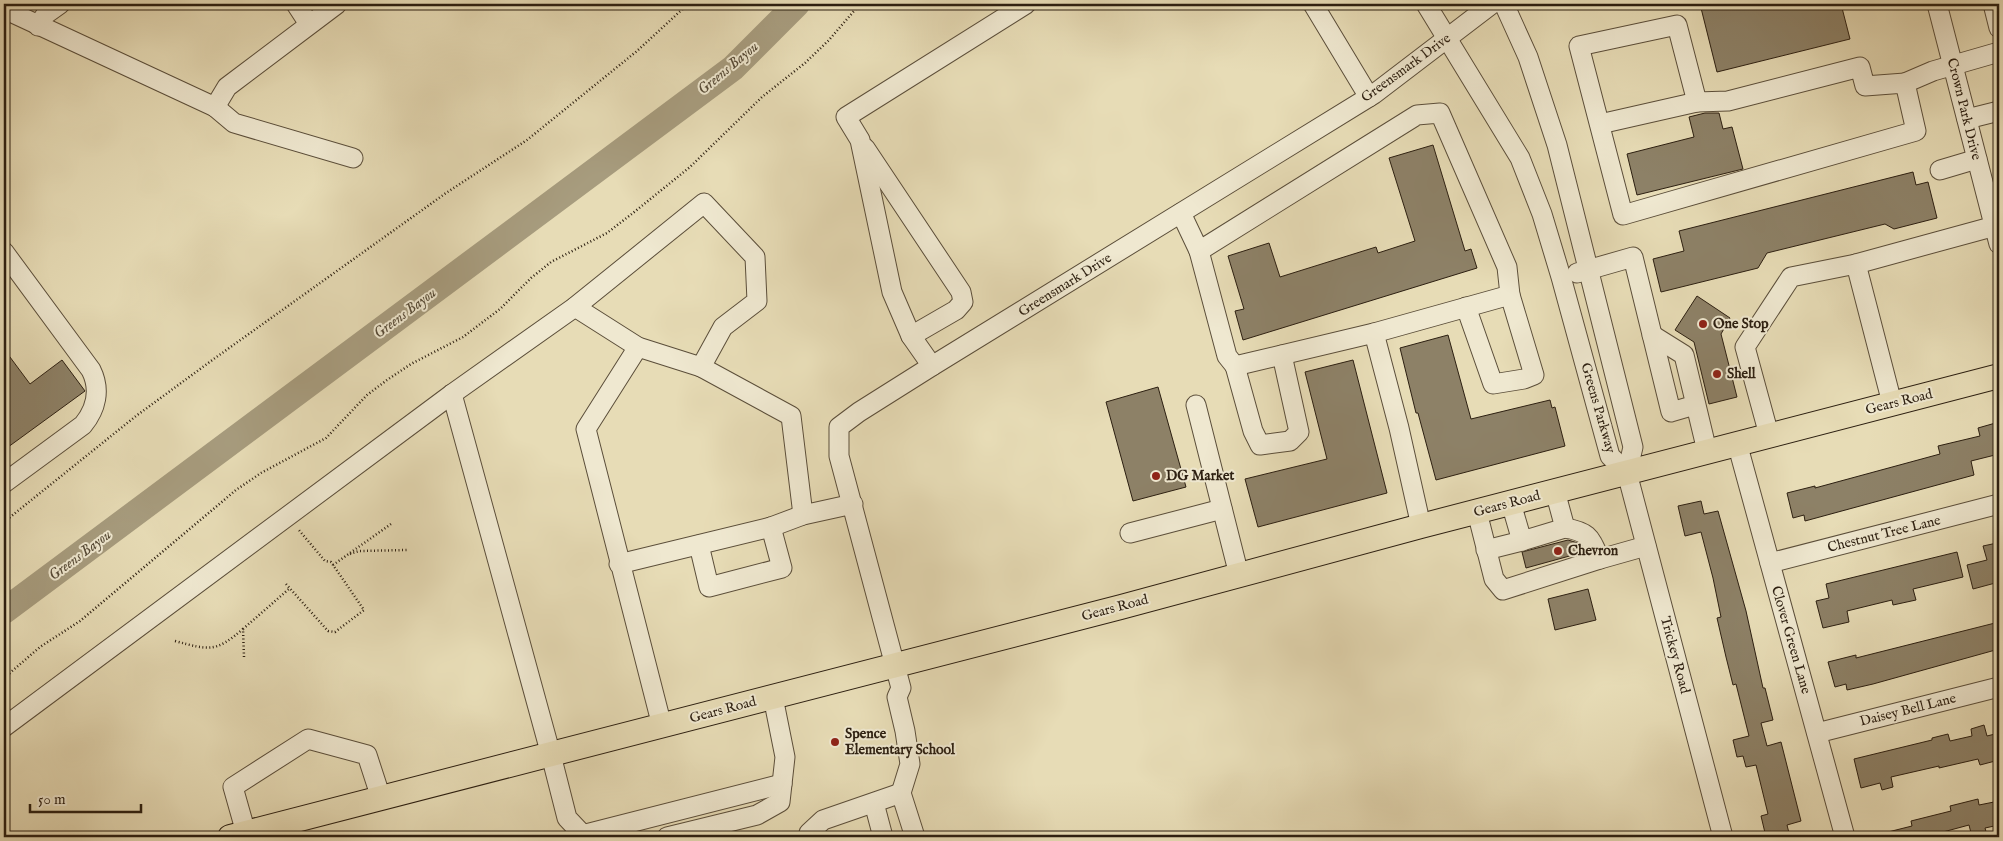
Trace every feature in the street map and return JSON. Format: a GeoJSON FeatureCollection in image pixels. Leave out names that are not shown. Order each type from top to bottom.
{"type":"FeatureCollection","features":[{"type":"Feature","properties":{"kind":"main road","name":"Gears Road"},"geometry":{"type":"LineString","coordinates":[[238,835],[551,755],[1999,376]]}},
{"type":"Feature","properties":{"kind":"street"},"geometry":{"type":"LineString","coordinates":[[38,26],[46,14],[60,4]]}},
{"type":"Feature","properties":{"kind":"street"},"geometry":{"type":"LineString","coordinates":[[296,4],[309,24]]}},
{"type":"Feature","properties":{"kind":"street"},"geometry":{"type":"LineString","coordinates":[[215,107],[227,87],[337,4]]}},
{"type":"Feature","properties":{"kind":"street"},"geometry":{"type":"LineString","coordinates":[[911,336],[956,310],[963,302],[960,292],[846,117],[1026,4]]}},
{"type":"Feature","properties":{"kind":"street"},"geometry":{"type":"LineString","coordinates":[[1313,4],[1369,97]]}},
{"type":"Feature","properties":{"kind":"street","name":"Greens Parkway"},"geometry":{"type":"LineString","coordinates":[[1426,4],[1520,158],[1542,214],[1610,456],[1627,473],[1634,447],[1557,145],[1528,57],[1504,4]]}},
{"type":"Feature","properties":{"kind":"street","name":"Greensmark Drive"},"geometry":{"type":"LineString","coordinates":[[901,793],[910,764],[906,731],[897,698],[901,688],[839,456],[839,427],[859,412],[932,366],[1369,97],[1492,4]]}},
{"type":"Feature","properties":{"kind":"street","name":"Crown Park Drive"},"geometry":{"type":"LineString","coordinates":[[1937,4],[1997,235]]}},
{"type":"Feature","properties":{"kind":"street"},"geometry":{"type":"LineString","coordinates":[[1993,4],[1999,28]]}},
{"type":"Feature","properties":{"kind":"street"},"geometry":{"type":"LineString","coordinates":[[4,9],[215,107],[234,123],[353,158]]}},
{"type":"Feature","properties":{"kind":"street"},"geometry":{"type":"LineString","coordinates":[[1697,102],[1677,25],[1609,38],[1579,46],[1623,215],[1916,132],[1905,83]]}},
{"type":"Feature","properties":{"kind":"street"},"geometry":{"type":"LineString","coordinates":[[1600,124],[1697,102],[1728,101],[1860,67],[1865,86],[1905,83],[1933,71],[1999,52]]}},
{"type":"Feature","properties":{"kind":"street"},"geometry":{"type":"LineString","coordinates":[[1967,119],[1999,111]]}},
{"type":"Feature","properties":{"kind":"street"},"geometry":{"type":"LineString","coordinates":[[1199,251],[1417,115],[1440,113],[1507,267],[1510,295],[1534,374],[1524,379],[1493,384],[1466,307]]}},
{"type":"Feature","properties":{"kind":"street"},"geometry":{"type":"LineString","coordinates":[[860,140],[892,292],[911,336],[932,366]]}},
{"type":"Feature","properties":{"kind":"street"},"geometry":{"type":"LineString","coordinates":[[1940,170],[1977,159]]}},
{"type":"Feature","properties":{"kind":"street"},"geometry":{"type":"LineString","coordinates":[[4,726],[452,394],[576,307],[704,203],[755,257],[757,301],[723,327],[701,367]]}},
{"type":"Feature","properties":{"kind":"street"},"geometry":{"type":"LineString","coordinates":[[1181,213],[1199,251],[1228,356],[1235,366],[1253,431],[1260,445],[1290,442],[1299,432],[1282,355]]}},
{"type":"Feature","properties":{"kind":"street"},"geometry":{"type":"LineString","coordinates":[[1769,435],[1744,347],[1791,277],[1997,235]]}},
{"type":"Feature","properties":{"kind":"street"},"geometry":{"type":"LineString","coordinates":[[4,252],[91,370],[96,380],[92,413],[83,425],[4,483]]}},
{"type":"Feature","properties":{"kind":"street"},"geometry":{"type":"LineString","coordinates":[[1561,277],[1633,257],[1671,412],[1695,405]]}},
{"type":"Feature","properties":{"kind":"street"},"geometry":{"type":"LineString","coordinates":[[1856,264],[1892,403]]}},
{"type":"Feature","properties":{"kind":"street"},"geometry":{"type":"LineString","coordinates":[[1235,366],[1374,333],[1510,295]]}},
{"type":"Feature","properties":{"kind":"street"},"geometry":{"type":"LineString","coordinates":[[576,307],[638,347],[701,367],[791,416],[803,515]]}},
{"type":"Feature","properties":{"kind":"street"},"geometry":{"type":"LineString","coordinates":[[1374,333],[1399,428],[1421,526]]}},
{"type":"Feature","properties":{"kind":"street"},"geometry":{"type":"LineString","coordinates":[[1652,335],[1684,355],[1707,451]]}},
{"type":"Feature","properties":{"kind":"street"},"geometry":{"type":"LineString","coordinates":[[638,347],[586,429],[662,726]]}},
{"type":"Feature","properties":{"kind":"street"},"geometry":{"type":"LineString","coordinates":[[452,394],[567,818],[584,836],[782,784]]}},
{"type":"Feature","properties":{"kind":"street"},"geometry":{"type":"LineString","coordinates":[[1196,405],[1240,575]]}},
{"type":"Feature","properties":{"kind":"street","name":"Clover Green Lane"},"geometry":{"type":"LineString","coordinates":[[1738,443],[1844,837]]}},
{"type":"Feature","properties":{"kind":"street","name":"Trickey Road"},"geometry":{"type":"LineString","coordinates":[[1627,473],[1723,837]]}},
{"type":"Feature","properties":{"kind":"street"},"geometry":{"type":"LineString","coordinates":[[1555,491],[1565,528]]}},
{"type":"Feature","properties":{"kind":"street"},"geometry":{"type":"LineString","coordinates":[[1511,503],[1522,541]]}},
{"type":"Feature","properties":{"kind":"street"},"geometry":{"type":"LineString","coordinates":[[619,564],[771,527],[803,515],[853,504]]}},
{"type":"Feature","properties":{"kind":"street","name":"Chestnut Tree Lane"},"geometry":{"type":"LineString","coordinates":[[1770,563],[1999,504]]}},
{"type":"Feature","properties":{"kind":"street"},"geometry":{"type":"LineString","coordinates":[[1130,534],[1222,509]]}},
{"type":"Feature","properties":{"kind":"street"},"geometry":{"type":"LineString","coordinates":[[1477,512],[1494,579],[1503,590],[1646,546]]}},
{"type":"Feature","properties":{"kind":"street"},"geometry":{"type":"LineString","coordinates":[[699,545],[709,587],[782,568],[771,527]]}},
{"type":"Feature","properties":{"kind":"street"},"geometry":{"type":"LineString","coordinates":[[1486,550],[1565,528],[1581,531],[1589,536],[1600,559]]}},
{"type":"Feature","properties":{"kind":"street","name":"Daisey Bell Lane"},"geometry":{"type":"LineString","coordinates":[[1817,733],[1999,687]]}},
{"type":"Feature","properties":{"kind":"street"},"geometry":{"type":"LineString","coordinates":[[668,837],[757,815],[780,802],[785,756],[773,697]]}},
{"type":"Feature","properties":{"kind":"street"},"geometry":{"type":"LineString","coordinates":[[238,835],[234,787],[308,739],[367,755],[381,798]]}},
{"type":"Feature","properties":{"kind":"street"},"geometry":{"type":"LineString","coordinates":[[808,837],[809,833],[823,820],[901,793],[915,837]]}},
{"type":"Feature","properties":{"kind":"street"},"geometry":{"type":"LineString","coordinates":[[874,803],[881,832]]}},
{"type":"Feature","properties":{"kind":"path"},"geometry":{"type":"LineString","coordinates":[[4,522],[128,422],[211,361],[446,192],[526,140],[638,51],[688,4]]}},
{"type":"Feature","properties":{"kind":"path"},"geometry":{"type":"LineString","coordinates":[[4,678],[40,647],[80,621],[145,568],[198,519],[236,490],[261,473],[326,438],[367,395],[387,380],[411,364],[463,336],[500,309],[531,278],[551,262],[606,233],[633,214],[690,167],[762,96],[805,63],[829,40],[860,4]]}},
{"type":"Feature","properties":{"kind":"path"},"geometry":{"type":"LineString","coordinates":[[286,584],[328,631],[335,632],[364,610],[333,565],[325,561],[288,516]]}},
{"type":"Feature","properties":{"kind":"path"},"geometry":{"type":"LineString","coordinates":[[333,565],[391,524]]}},
{"type":"Feature","properties":{"kind":"path"},"geometry":{"type":"LineString","coordinates":[[347,555],[359,551],[408,550]]}},
{"type":"Feature","properties":{"kind":"path"},"geometry":{"type":"LineString","coordinates":[[175,641],[208,650],[230,640],[290,588]]}},
{"type":"Feature","properties":{"kind":"path"},"geometry":{"type":"LineString","coordinates":[[243,629],[244,657]]}},
{"type":"Feature","properties":{"kind":"building"},"geometry":{"type":"Polygon","coordinates":[[[1700,4],[1841,4],[1850,39],[1717,72],[1700,4]]]}},
{"type":"Feature","properties":{"kind":"building"},"geometry":{"type":"Polygon","coordinates":[[[1705,113],[1719,113],[1723,129],[1732,127],[1743,169],[1637,195],[1627,154],[1694,137],[1689,117],[1705,113]]]}},
{"type":"Feature","properties":{"kind":"building"},"geometry":{"type":"Polygon","coordinates":[[[1433,145],[1465,251],[1471,249],[1477,268],[1243,340],[1235,311],[1244,309],[1228,256],[1269,243],[1280,277],[1376,247],[1378,253],[1415,241],[1389,158],[1433,145]]]}},
{"type":"Feature","properties":{"kind":"building"},"geometry":{"type":"Polygon","coordinates":[[[1913,172],[1916,185],[1928,182],[1937,218],[1894,229],[1885,224],[1767,253],[1758,268],[1661,292],[1653,259],[1684,251],[1679,231],[1913,172]]]}},
{"type":"Feature","properties":{"kind":"building"},"geometry":{"type":"Polygon","coordinates":[[[1697,296],[1730,318],[1721,334],[1737,397],[1709,404],[1694,342],[1675,330],[1697,296]]]}},
{"type":"Feature","properties":{"kind":"building"},"geometry":{"type":"Polygon","coordinates":[[[1448,335],[1471,419],[1550,400],[1552,408],[1555,407],[1565,446],[1436,480],[1418,413],[1416,413],[1400,348],[1448,335]]]}},
{"type":"Feature","properties":{"kind":"building"},"geometry":{"type":"Polygon","coordinates":[[[4,349],[30,384],[62,360],[85,391],[4,450],[4,349]]]}},
{"type":"Feature","properties":{"kind":"building"},"geometry":{"type":"Polygon","coordinates":[[[1353,360],[1387,493],[1258,527],[1245,479],[1327,459],[1305,372],[1353,360]]]}},
{"type":"Feature","properties":{"kind":"building"},"geometry":{"type":"Polygon","coordinates":[[[1158,387],[1186,487],[1133,501],[1106,402],[1158,387]]]}},
{"type":"Feature","properties":{"kind":"building"},"geometry":{"type":"Polygon","coordinates":[[[1999,422],[1999,454],[1971,461],[1974,475],[1805,521],[1804,515],[1793,518],[1787,493],[1815,486],[1815,488],[1940,454],[1938,446],[1980,436],[1978,428],[1999,422]]]}},
{"type":"Feature","properties":{"kind":"building"},"geometry":{"type":"Polygon","coordinates":[[[1701,501],[1704,514],[1718,511],[1746,611],[1763,688],[1765,688],[1773,720],[1761,723],[1767,746],[1781,742],[1801,821],[1787,825],[1790,837],[1766,837],[1761,816],[1768,814],[1756,765],[1746,767],[1743,756],[1737,757],[1733,740],[1749,736],[1736,684],[1733,685],[1717,618],[1721,617],[1713,578],[1701,532],[1685,536],[1678,506],[1701,501]]]}},
{"type":"Feature","properties":{"kind":"building"},"geometry":{"type":"Polygon","coordinates":[[[1568,540],[1578,543],[1584,552],[1526,568],[1522,552],[1568,540]]]}},
{"type":"Feature","properties":{"kind":"building"},"geometry":{"type":"Polygon","coordinates":[[[1997,543],[1999,582],[1973,589],[1967,565],[1987,560],[1983,546],[1997,543]]]}},
{"type":"Feature","properties":{"kind":"building"},"geometry":{"type":"Polygon","coordinates":[[[1957,552],[1963,577],[1913,589],[1916,600],[1893,605],[1892,600],[1847,611],[1849,622],[1823,628],[1816,601],[1829,598],[1826,584],[1957,552]]]}},
{"type":"Feature","properties":{"kind":"building"},"geometry":{"type":"Polygon","coordinates":[[[1588,589],[1596,620],[1555,630],[1548,599],[1588,589]]]}},
{"type":"Feature","properties":{"kind":"building"},"geometry":{"type":"Polygon","coordinates":[[[1999,622],[1999,649],[1873,684],[1847,690],[1846,684],[1835,687],[1828,662],[1856,655],[1856,658],[1999,622]]]}},
{"type":"Feature","properties":{"kind":"building"},"geometry":{"type":"Polygon","coordinates":[[[1984,725],[1987,736],[1999,733],[1999,760],[1980,765],[1978,759],[1891,777],[1893,787],[1882,790],[1880,783],[1861,788],[1854,759],[1932,740],[1932,738],[1948,734],[1950,741],[1972,736],[1971,729],[1984,725]]]}},
{"type":"Feature","properties":{"kind":"building"},"geometry":{"type":"Polygon","coordinates":[[[1978,799],[1979,805],[1999,801],[1999,825],[1985,828],[1987,835],[1972,837],[1969,825],[1943,832],[1944,837],[1884,837],[1884,833],[1912,826],[1911,821],[1951,811],[1950,806],[1978,799]]]}},
{"type":"Feature","properties":{"kind":"waterway","name":"Greens Bayou"},"geometry":{"type":"LineString","coordinates":[[4,611],[733,68],[797,4]]}},
{"type":"Feature","properties":{"kind":"place","name":"One Stop"},"geometry":{"type":"Point","coordinates":[1703,324]}},
{"type":"Feature","properties":{"kind":"place","name":"Shell"},"geometry":{"type":"Point","coordinates":[1717,374]}},
{"type":"Feature","properties":{"kind":"place","name":"DG Market"},"geometry":{"type":"Point","coordinates":[1156,476]}},
{"type":"Feature","properties":{"kind":"place","name":"Chevron"},"geometry":{"type":"Point","coordinates":[1558,551]}},
{"type":"Feature","properties":{"kind":"place","name":"Spence Elementary School"},"geometry":{"type":"Point","coordinates":[835,742]}}]}
